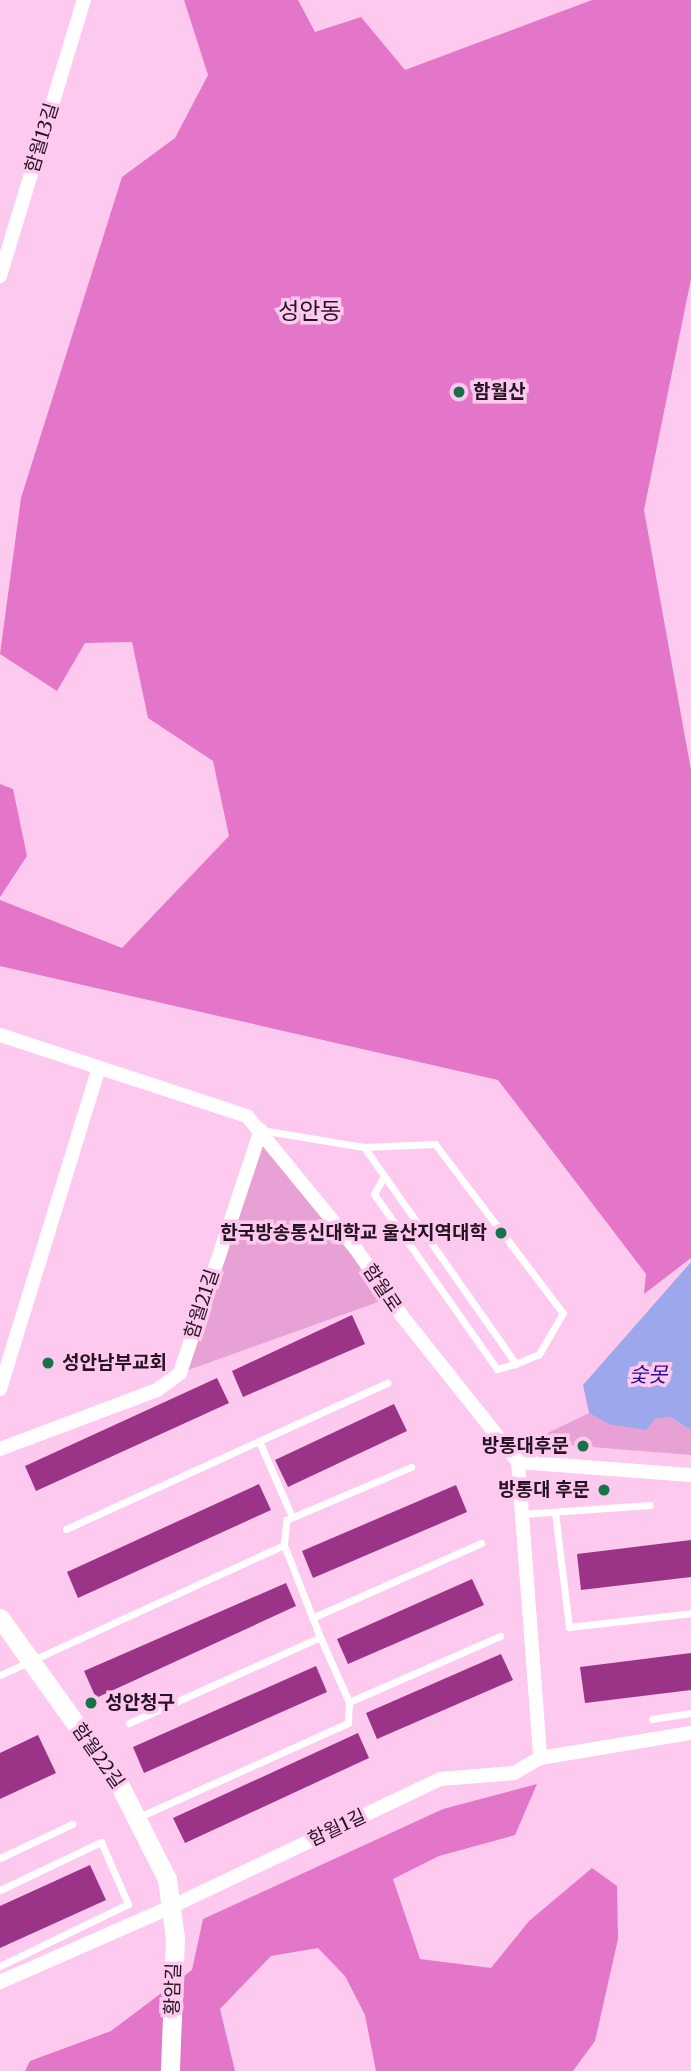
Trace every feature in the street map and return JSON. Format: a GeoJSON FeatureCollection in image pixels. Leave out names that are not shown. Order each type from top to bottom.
{"type":"FeatureCollection","features":[{"type":"Feature","properties":{"kind":"street","name":"함월13길"},"geometry":{"type":"LineString","coordinates":[[0,276],[84,0]]}},
{"type":"Feature","properties":{"kind":"street","name":"함월로"},"geometry":{"type":"LineString","coordinates":[[0,1035],[247,1116],[261,1129],[518,1462]]}},
{"type":"Feature","properties":{"kind":"street"},"geometry":{"type":"LineString","coordinates":[[0,1389],[99,1068]]}},
{"type":"Feature","properties":{"kind":"street","name":"함월21길"},"geometry":{"type":"LineString","coordinates":[[0,1449],[157,1390],[180,1373],[261,1129]]}},
{"type":"Feature","properties":{"kind":"street"},"geometry":{"type":"LineString","coordinates":[[540,1758],[518,1462],[691,1475]]}},
{"type":"Feature","properties":{"kind":"street","name":"함월22길"},"geometry":{"type":"LineString","coordinates":[[0,1618],[119,1784],[167,1879],[173,1906]]}},
{"type":"Feature","properties":{"kind":"street","name":"함월1길"},"geometry":{"type":"LineString","coordinates":[[0,1982],[173,1906],[440,1779],[514,1773],[540,1758],[691,1733]]}},
{"type":"Feature","properties":{"kind":"street","name":"황암길"},"geometry":{"type":"LineString","coordinates":[[170,2071],[173,1906]]}},
{"type":"Feature","properties":{"kind":"lane"},"geometry":{"type":"LineString","coordinates":[[261,1129],[364,1147],[435,1144],[563,1313],[539,1354],[497,1369],[374,1194],[384,1176]]}},
{"type":"Feature","properties":{"kind":"lane"},"geometry":{"type":"LineString","coordinates":[[364,1147],[516,1364]]}},
{"type":"Feature","properties":{"kind":"lane"},"geometry":{"type":"LineString","coordinates":[[66,1529],[387,1383]]}},
{"type":"Feature","properties":{"kind":"lane"},"geometry":{"type":"LineString","coordinates":[[259,1441],[292,1517]]}},
{"type":"Feature","properties":{"kind":"lane"},"geometry":{"type":"LineString","coordinates":[[136,1818],[348,1723],[349,1702],[312,1618],[312,1607],[284,1545],[286,1520],[411,1467]]}},
{"type":"Feature","properties":{"kind":"lane"},"geometry":{"type":"LineString","coordinates":[[522,1514],[650,1506]]}},
{"type":"Feature","properties":{"kind":"lane"},"geometry":{"type":"LineString","coordinates":[[555,1512],[569,1627],[691,1613]]}},
{"type":"Feature","properties":{"kind":"lane"},"geometry":{"type":"LineString","coordinates":[[312,1618],[481,1543]]}},
{"type":"Feature","properties":{"kind":"lane"},"geometry":{"type":"LineString","coordinates":[[0,1675],[284,1545]]}},
{"type":"Feature","properties":{"kind":"lane"},"geometry":{"type":"LineString","coordinates":[[349,1702],[500,1636]]}},
{"type":"Feature","properties":{"kind":"lane"},"geometry":{"type":"LineString","coordinates":[[129,1724],[320,1637]]}},
{"type":"Feature","properties":{"kind":"lane"},"geometry":{"type":"LineString","coordinates":[[652,1719],[691,1713]]}},
{"type":"Feature","properties":{"kind":"lane"},"geometry":{"type":"LineString","coordinates":[[0,1858],[72,1824]]}},
{"type":"Feature","properties":{"kind":"lane"},"geometry":{"type":"LineString","coordinates":[[0,1890],[101,1842],[128,1904],[0,1966]]}},
{"type":"Feature","properties":{"kind":"shaded area"},"geometry":{"type":"Polygon","coordinates":[[[184,0],[298,0],[315,32],[361,17],[405,70],[592,0],[691,0],[691,279],[644,510],[691,770],[691,1258],[644,1294],[646,1274],[498,1080],[0,966],[0,900],[122,948],[229,836],[213,761],[148,718],[132,642],[85,643],[57,691],[0,654],[21,498],[122,177],[175,138],[208,75],[184,0]]]}},
{"type":"Feature","properties":{"kind":"shaded area"},"geometry":{"type":"Polygon","coordinates":[[[0,784],[13,789],[27,856],[0,897],[0,784]]]}},
{"type":"Feature","properties":{"kind":"shaded area"},"geometry":{"type":"Polygon","coordinates":[[[261,1130],[389,1298],[180,1373],[261,1130]]]}},
{"type":"Feature","properties":{"kind":"shaded area"},"geometry":{"type":"Polygon","coordinates":[[[589,1413],[608,1424],[670,1417],[691,1430],[691,1455],[529,1442],[589,1413]]]}},
{"type":"Feature","properties":{"kind":"shaded area"},"geometry":{"type":"Polygon","coordinates":[[[537,1784],[515,1835],[439,1856],[393,1879],[420,1959],[491,1968],[529,1921],[592,1868],[617,1886],[618,1939],[595,2041],[573,2071],[376,2071],[365,2015],[345,1976],[318,1948],[271,1956],[220,2009],[235,2071],[25,2071],[30,2061],[111,2031],[192,1970],[203,1919],[443,1809],[537,1784]]]}},
{"type":"Feature","properties":{"kind":"water","name":"숯못"},"geometry":{"type":"Polygon","coordinates":[[[691,1262],[691,1430],[670,1417],[655,1419],[646,1430],[608,1424],[589,1413],[583,1385],[691,1262]]]}},
{"type":"Feature","properties":{"kind":"building"},"geometry":{"type":"Polygon","coordinates":[[[352,1315],[365,1344],[243,1397],[232,1371],[352,1315]]]}},
{"type":"Feature","properties":{"kind":"building"},"geometry":{"type":"Polygon","coordinates":[[[217,1378],[229,1403],[36,1491],[25,1466],[217,1378]]]}},
{"type":"Feature","properties":{"kind":"building"},"geometry":{"type":"Polygon","coordinates":[[[394,1404],[407,1431],[288,1487],[275,1460],[394,1404]]]}},
{"type":"Feature","properties":{"kind":"building"},"geometry":{"type":"Polygon","coordinates":[[[259,1484],[271,1510],[78,1598],[67,1572],[259,1484]]]}},
{"type":"Feature","properties":{"kind":"building"},"geometry":{"type":"Polygon","coordinates":[[[456,1485],[467,1512],[313,1578],[302,1551],[456,1485]]]}},
{"type":"Feature","properties":{"kind":"building"},"geometry":{"type":"Polygon","coordinates":[[[691,1540],[691,1577],[581,1590],[577,1554],[691,1540]]]}},
{"type":"Feature","properties":{"kind":"building"},"geometry":{"type":"Polygon","coordinates":[[[472,1579],[484,1605],[348,1664],[337,1639],[472,1579]]]}},
{"type":"Feature","properties":{"kind":"building"},"geometry":{"type":"Polygon","coordinates":[[[286,1583],[296,1606],[96,1698],[84,1671],[286,1583]]]}},
{"type":"Feature","properties":{"kind":"building"},"geometry":{"type":"Polygon","coordinates":[[[691,1653],[691,1690],[585,1703],[580,1667],[691,1653]]]}},
{"type":"Feature","properties":{"kind":"building"},"geometry":{"type":"Polygon","coordinates":[[[501,1654],[513,1680],[377,1739],[366,1713],[501,1654]]]}},
{"type":"Feature","properties":{"kind":"building"},"geometry":{"type":"Polygon","coordinates":[[[316,1666],[327,1692],[144,1773],[133,1747],[316,1666]]]}},
{"type":"Feature","properties":{"kind":"building"},"geometry":{"type":"Polygon","coordinates":[[[358,1733],[369,1758],[185,1843],[173,1818],[358,1733]]]}},
{"type":"Feature","properties":{"kind":"building"},"geometry":{"type":"Polygon","coordinates":[[[38,1735],[56,1773],[0,1799],[0,1753],[38,1735]]]}},
{"type":"Feature","properties":{"kind":"building"},"geometry":{"type":"Polygon","coordinates":[[[90,1865],[106,1900],[0,1948],[0,1906],[90,1865]]]}},
{"type":"Feature","properties":{"kind":"place","name":"함월산"},"geometry":{"type":"Point","coordinates":[459,392]}},
{"type":"Feature","properties":{"kind":"place","name":"한국방송통신대학교 울산지역대학"},"geometry":{"type":"Point","coordinates":[501,1233]}},
{"type":"Feature","properties":{"kind":"place","name":"성안남부교회"},"geometry":{"type":"Point","coordinates":[48,1363]}},
{"type":"Feature","properties":{"kind":"place","name":"방통대후문"},"geometry":{"type":"Point","coordinates":[583,1446]}},
{"type":"Feature","properties":{"kind":"place","name":"방통대 후문"},"geometry":{"type":"Point","coordinates":[604,1490]}},
{"type":"Feature","properties":{"kind":"place","name":"성안청구"},"geometry":{"type":"Point","coordinates":[91,1703]}},
{"type":"Feature","properties":{"kind":"district","name":"성안동"},"geometry":{"type":"Point","coordinates":[310,311]}}]}
